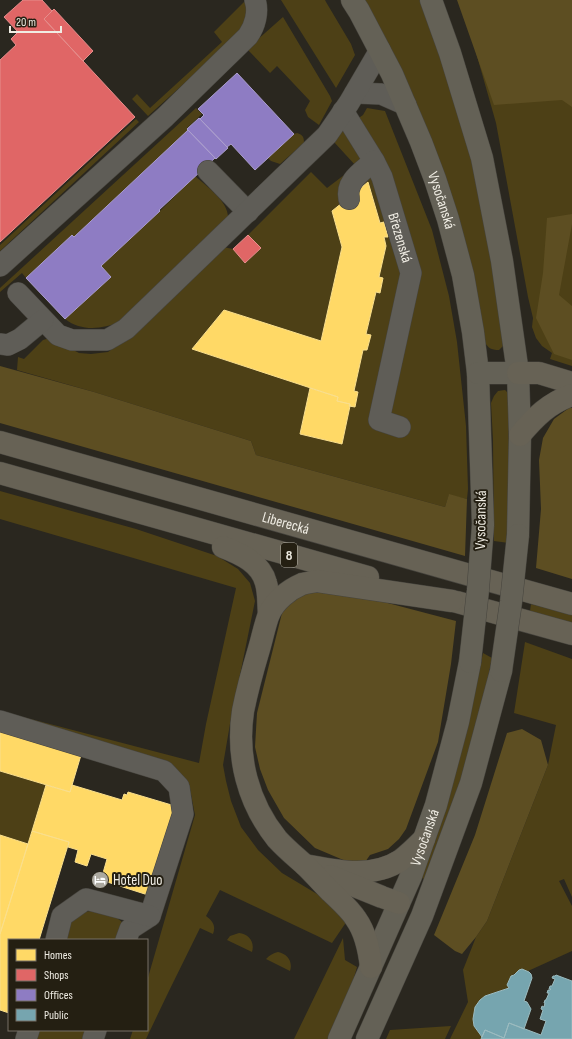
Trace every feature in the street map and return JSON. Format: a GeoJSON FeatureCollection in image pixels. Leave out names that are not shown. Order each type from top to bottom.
{"type":"FeatureCollection","features":[{"type":"Feature","properties":{"kind":"highway"},"geometry":{"type":"LineString","coordinates":[[518,373],[539,373],[572,383]]}},
{"type":"Feature","properties":{"kind":"highway"},"geometry":{"type":"LineString","coordinates":[[520,435],[539,414],[563,398],[572,396]]}},
{"type":"Feature","properties":{"kind":"highway","name":"Liberecká"},"geometry":{"type":"LineString","coordinates":[[0,442],[572,604]]}},
{"type":"Feature","properties":{"kind":"highway","name":"Liberecká"},"geometry":{"type":"LineString","coordinates":[[0,473],[572,634]]}},
{"type":"Feature","properties":{"kind":"highway"},"geometry":{"type":"LineString","coordinates":[[125,508],[238,552],[252,561],[266,583],[269,614]]}},
{"type":"Feature","properties":{"kind":"highway"},"geometry":{"type":"LineString","coordinates":[[371,967],[367,942],[355,918],[305,865],[286,849],[266,825],[257,808],[245,773],[242,754],[241,736],[243,711],[269,614],[279,599],[292,589],[303,584],[317,581],[452,601]]}},
{"type":"Feature","properties":{"kind":"highway"},"geometry":{"type":"LineString","coordinates":[[305,865],[346,872],[369,871],[387,867],[398,862],[424,840]]}},
{"type":"Feature","properties":{"kind":"highway"},"geometry":{"type":"LineString","coordinates":[[305,865],[399,903]]}},
{"type":"Feature","properties":{"kind":"main road","name":"Vysočanská"},"geometry":{"type":"LineString","coordinates":[[339,1039],[414,869],[436,805],[458,722],[470,662],[483,525],[478,373],[473,332],[463,275],[448,219],[421,142],[392,74],[352,0]]}},
{"type":"Feature","properties":{"kind":"main road","name":"Vysočanská"},"geometry":{"type":"LineString","coordinates":[[367,1039],[422,916],[471,783],[501,671],[511,602],[518,535],[520,435],[518,373],[502,261],[482,158],[450,53],[431,0]]}},
{"type":"Feature","properties":{"kind":"main road"},"geometry":{"type":"LineString","coordinates":[[478,373],[518,373]]}},
{"type":"Feature","properties":{"kind":"main road"},"geometry":{"type":"LineString","coordinates":[[399,903],[422,916]]}},
{"type":"Feature","properties":{"kind":"street"},"geometry":{"type":"LineString","coordinates":[[0,266],[164,117],[248,36],[252,31],[257,14],[255,0]]}},
{"type":"Feature","properties":{"kind":"street"},"geometry":{"type":"LineString","coordinates":[[18,293],[58,334],[72,340],[107,340],[126,329],[327,135],[355,93],[380,50]]}},
{"type":"Feature","properties":{"kind":"street"},"geometry":{"type":"LineString","coordinates":[[355,93],[381,94],[406,105]]}},
{"type":"Feature","properties":{"kind":"street","name":"Březenská"},"geometry":{"type":"LineString","coordinates":[[343,111],[374,161],[382,177],[411,273],[373,423],[400,427]]}},
{"type":"Feature","properties":{"kind":"street"},"geometry":{"type":"LineString","coordinates":[[349,199],[349,188],[352,181],[374,161]]}},
{"type":"Feature","properties":{"kind":"street"},"geometry":{"type":"LineString","coordinates":[[208,171],[248,212]]}},
{"type":"Feature","properties":{"kind":"street"},"geometry":{"type":"LineString","coordinates":[[0,344],[8,345],[20,339],[43,320]]}},
{"type":"Feature","properties":{"kind":"street"},"geometry":{"type":"LineString","coordinates":[[0,721],[164,771],[179,787],[184,814],[150,916],[130,929],[126,939]]}},
{"type":"Feature","properties":{"kind":"street"},"geometry":{"type":"LineString","coordinates":[[56,939],[62,916],[86,899],[150,916]]}},
{"type":"Feature","properties":{"kind":"shaded area"},"geometry":{"type":"Polygon","coordinates":[[[281,0],[325,0],[351,44],[355,55],[336,88],[281,0]]]}},
{"type":"Feature","properties":{"kind":"shaded area"},"geometry":{"type":"Polygon","coordinates":[[[362,0],[421,0],[437,41],[477,176],[491,252],[503,346],[499,350],[490,348],[484,341],[362,0]]]}},
{"type":"Feature","properties":{"kind":"shaded area"},"geometry":{"type":"Polygon","coordinates":[[[457,0],[572,0],[572,107],[562,100],[494,105],[457,0]]]}},
{"type":"Feature","properties":{"kind":"shaded area"},"geometry":{"type":"Polygon","coordinates":[[[572,0],[572,366],[550,359],[552,353],[542,346],[536,338],[532,327],[533,318],[496,123],[475,49],[572,0]]]}},
{"type":"Feature","properties":{"kind":"shaded area"},"geometry":{"type":"Polygon","coordinates":[[[244,2],[246,2],[247,21],[226,46],[148,116],[132,99],[137,94],[150,108],[222,42],[214,32],[244,2]]]}},
{"type":"Feature","properties":{"kind":"shaded area"},"geometry":{"type":"Polygon","coordinates":[[[283,17],[332,101],[319,125],[308,117],[305,110],[310,101],[277,66],[270,73],[248,50],[248,48],[283,17]]]}},
{"type":"Feature","properties":{"kind":"shaded area"},"geometry":{"type":"Polygon","coordinates":[[[196,108],[202,114],[187,128],[188,130],[74,237],[72,235],[26,278],[22,273],[0,292],[0,288],[196,108]]]}},
{"type":"Feature","properties":{"kind":"shaded area"},"geometry":{"type":"Polygon","coordinates":[[[367,108],[385,111],[432,230],[449,296],[457,342],[466,426],[467,499],[449,495],[445,507],[256,455],[251,441],[94,392],[17,370],[18,357],[24,359],[43,340],[50,338],[79,353],[91,354],[108,352],[119,344],[223,247],[233,249],[245,263],[261,248],[248,235],[311,172],[327,188],[356,166],[334,142],[344,128],[363,115],[367,108]],[[368,183],[332,211],[342,247],[321,341],[224,310],[192,349],[310,388],[300,434],[342,444],[350,406],[355,406],[358,392],[354,391],[363,350],[367,350],[370,335],[366,334],[376,292],[380,293],[383,279],[379,277],[386,246],[384,237],[388,236],[384,222],[380,223],[368,183]]]}},
{"type":"Feature","properties":{"kind":"shaded area"},"geometry":{"type":"Polygon","coordinates":[[[136,119],[139,122],[0,251],[0,245],[136,119]]]}},
{"type":"Feature","properties":{"kind":"shaded area"},"geometry":{"type":"Polygon","coordinates":[[[297,133],[303,136],[304,143],[280,164],[271,161],[268,158],[294,134],[297,133]]]}},
{"type":"Feature","properties":{"kind":"shaded area"},"geometry":{"type":"Polygon","coordinates":[[[195,176],[222,201],[228,213],[228,220],[120,322],[99,328],[85,328],[65,319],[111,277],[101,266],[195,176]]]}},
{"type":"Feature","properties":{"kind":"shaded area"},"geometry":{"type":"Polygon","coordinates":[[[572,214],[572,224],[559,295],[572,306],[572,360],[554,354],[536,318],[543,273],[547,218],[572,214]]]}},
{"type":"Feature","properties":{"kind":"shaded area"},"geometry":{"type":"Polygon","coordinates":[[[0,366],[94,392],[251,441],[256,455],[445,507],[449,494],[467,499],[465,556],[0,423],[0,366]]]}},
{"type":"Feature","properties":{"kind":"shaded area"},"geometry":{"type":"Polygon","coordinates":[[[505,390],[510,397],[509,543],[494,541],[491,403],[498,391],[505,390]]]}},
{"type":"Feature","properties":{"kind":"shaded area"},"geometry":{"type":"Polygon","coordinates":[[[569,408],[572,408],[572,579],[536,568],[541,509],[539,460],[543,438],[554,419],[569,408]]]}},
{"type":"Feature","properties":{"kind":"shaded area"},"geometry":{"type":"Polygon","coordinates":[[[0,491],[136,529],[217,556],[238,569],[250,583],[255,601],[223,765],[231,801],[241,827],[258,850],[282,873],[322,897],[347,921],[332,943],[220,890],[206,916],[213,924],[213,934],[200,928],[146,1039],[130,1039],[133,1031],[148,1031],[148,978],[195,815],[189,784],[169,762],[86,737],[0,730],[0,711],[199,763],[206,724],[236,588],[0,519],[0,491]]]}},
{"type":"Feature","properties":{"kind":"shaded area"},"geometry":{"type":"Polygon","coordinates":[[[327,587],[456,621],[451,664],[438,742],[406,829],[399,839],[388,849],[370,855],[363,865],[348,862],[315,848],[284,818],[268,790],[260,769],[255,747],[257,713],[283,609],[294,597],[327,587]]]}},
{"type":"Feature","properties":{"kind":"shaded area"},"geometry":{"type":"Polygon","coordinates":[[[531,604],[572,615],[572,623],[530,611],[531,604]]]}},
{"type":"Feature","properties":{"kind":"shaded area"},"geometry":{"type":"Polygon","coordinates":[[[525,642],[572,659],[572,897],[564,879],[559,881],[572,906],[572,951],[528,971],[520,970],[511,976],[507,985],[509,988],[485,996],[475,1006],[473,1019],[474,1026],[482,1037],[481,1039],[450,1039],[468,1002],[463,970],[476,937],[487,921],[548,765],[556,725],[514,713],[525,642]]]}},
{"type":"Feature","properties":{"kind":"shaded area"},"geometry":{"type":"Polygon","coordinates":[[[483,653],[492,658],[473,749],[426,880],[420,877],[456,771],[483,653]]]}},
{"type":"Feature","properties":{"kind":"shaded area"},"geometry":{"type":"Polygon","coordinates":[[[522,729],[541,740],[548,765],[487,921],[462,954],[455,951],[434,935],[475,835],[507,733],[522,729]]]}},
{"type":"Feature","properties":{"kind":"shaded area"},"geometry":{"type":"Polygon","coordinates":[[[0,771],[46,785],[28,844],[0,835],[0,771]]]}},
{"type":"Feature","properties":{"kind":"shaded area"},"geometry":{"type":"Polygon","coordinates":[[[96,910],[112,914],[122,922],[116,939],[63,939],[66,928],[79,913],[96,910]]]}},
{"type":"Feature","properties":{"kind":"shaded area"},"geometry":{"type":"Polygon","coordinates":[[[239,933],[246,935],[250,939],[253,945],[252,952],[227,940],[230,936],[239,933]]]}},
{"type":"Feature","properties":{"kind":"shaded area"},"geometry":{"type":"Polygon","coordinates":[[[343,938],[345,960],[357,967],[351,988],[328,1039],[294,1039],[343,938]]]}},
{"type":"Feature","properties":{"kind":"shaded area"},"geometry":{"type":"Polygon","coordinates":[[[278,952],[282,953],[289,959],[291,965],[290,971],[266,959],[272,954],[278,952]]]}},
{"type":"Feature","properties":{"kind":"shaded area"},"geometry":{"type":"Polygon","coordinates":[[[451,1026],[445,1039],[386,1039],[390,1030],[451,1026]]]}},
{"type":"Feature","properties":{"kind":"shaded area"},"geometry":{"type":"Polygon","coordinates":[[[36,1031],[87,1031],[84,1039],[34,1039],[36,1031]]]}},
{"type":"Feature","properties":{"kind":"building: Homes"},"geometry":{"type":"Polygon","coordinates":[[[368,182],[380,223],[384,222],[388,237],[384,237],[386,246],[379,277],[383,278],[380,293],[376,292],[366,334],[371,335],[367,350],[363,350],[354,391],[358,392],[355,407],[349,406],[350,404],[337,401],[338,397],[192,349],[224,310],[321,341],[342,247],[332,211],[368,182]]]}},
{"type":"Feature","properties":{"kind":"building: Homes"},"geometry":{"type":"Polygon","coordinates":[[[310,388],[338,397],[337,401],[350,404],[342,444],[300,434],[310,388]]]}},
{"type":"Feature","properties":{"kind":"building: Homes"},"geometry":{"type":"Polygon","coordinates":[[[0,730],[81,755],[70,792],[0,771],[0,730]]]}},
{"type":"Feature","properties":{"kind":"building: Homes"},"geometry":{"type":"Polygon","coordinates":[[[46,785],[70,792],[72,785],[122,800],[124,794],[127,795],[128,792],[175,806],[148,895],[101,880],[107,859],[91,854],[87,866],[75,862],[78,850],[68,847],[69,842],[32,831],[46,785]]]}},
{"type":"Feature","properties":{"kind":"building: Homes"},"geometry":{"type":"Polygon","coordinates":[[[32,831],[69,842],[39,939],[8,939],[8,1013],[0,1010],[0,934],[32,831]]]}},
{"type":"Feature","properties":{"kind":"building: Homes"},"geometry":{"type":"Polygon","coordinates":[[[0,835],[28,844],[0,934],[0,835]]]}},
{"type":"Feature","properties":{"kind":"building: Shops"},"geometry":{"type":"Polygon","coordinates":[[[23,0],[42,0],[52,11],[44,19],[135,117],[0,242],[0,60],[16,45],[11,39],[18,32],[4,17],[23,0]]]}},
{"type":"Feature","properties":{"kind":"building: Shops"},"geometry":{"type":"Polygon","coordinates":[[[54,9],[93,51],[83,61],[44,19],[54,9]]]}},
{"type":"Feature","properties":{"kind":"building: Shops"},"geometry":{"type":"Polygon","coordinates":[[[248,235],[261,248],[245,263],[233,249],[248,235]]]}},
{"type":"Feature","properties":{"kind":"building: Offices"},"geometry":{"type":"Polygon","coordinates":[[[237,73],[294,134],[255,170],[231,144],[227,147],[200,119],[204,115],[198,109],[237,73]]]}},
{"type":"Feature","properties":{"kind":"building: Offices"},"geometry":{"type":"Polygon","coordinates":[[[199,118],[228,148],[216,159],[187,129],[199,118]]]}},
{"type":"Feature","properties":{"kind":"building: Offices"},"geometry":{"type":"Polygon","coordinates":[[[188,130],[215,158],[101,266],[111,277],[65,319],[26,278],[72,235],[74,237],[188,130]]]}},
{"type":"Feature","properties":{"kind":"building: Public"},"geometry":{"type":"Polygon","coordinates":[[[522,969],[529,972],[532,978],[524,1001],[527,1002],[531,1009],[524,1029],[509,1023],[504,1038],[485,1030],[482,1037],[474,1026],[473,1019],[475,1007],[485,996],[509,988],[507,985],[511,976],[522,969]]]}},
{"type":"Feature","properties":{"kind":"building: Public"},"geometry":{"type":"Polygon","coordinates":[[[556,975],[572,981],[572,1039],[481,1039],[485,1030],[504,1038],[509,1023],[541,1035],[546,1021],[540,1019],[543,1010],[541,1009],[542,1006],[544,1007],[545,1000],[549,993],[547,993],[548,990],[551,989],[549,989],[550,986],[552,986],[555,979],[552,978],[556,975]]]}},
{"type":"Feature","properties":{"kind":"place","name":"Hotel Duo"},"geometry":{"type":"Point","coordinates":[100,880]}}]}
